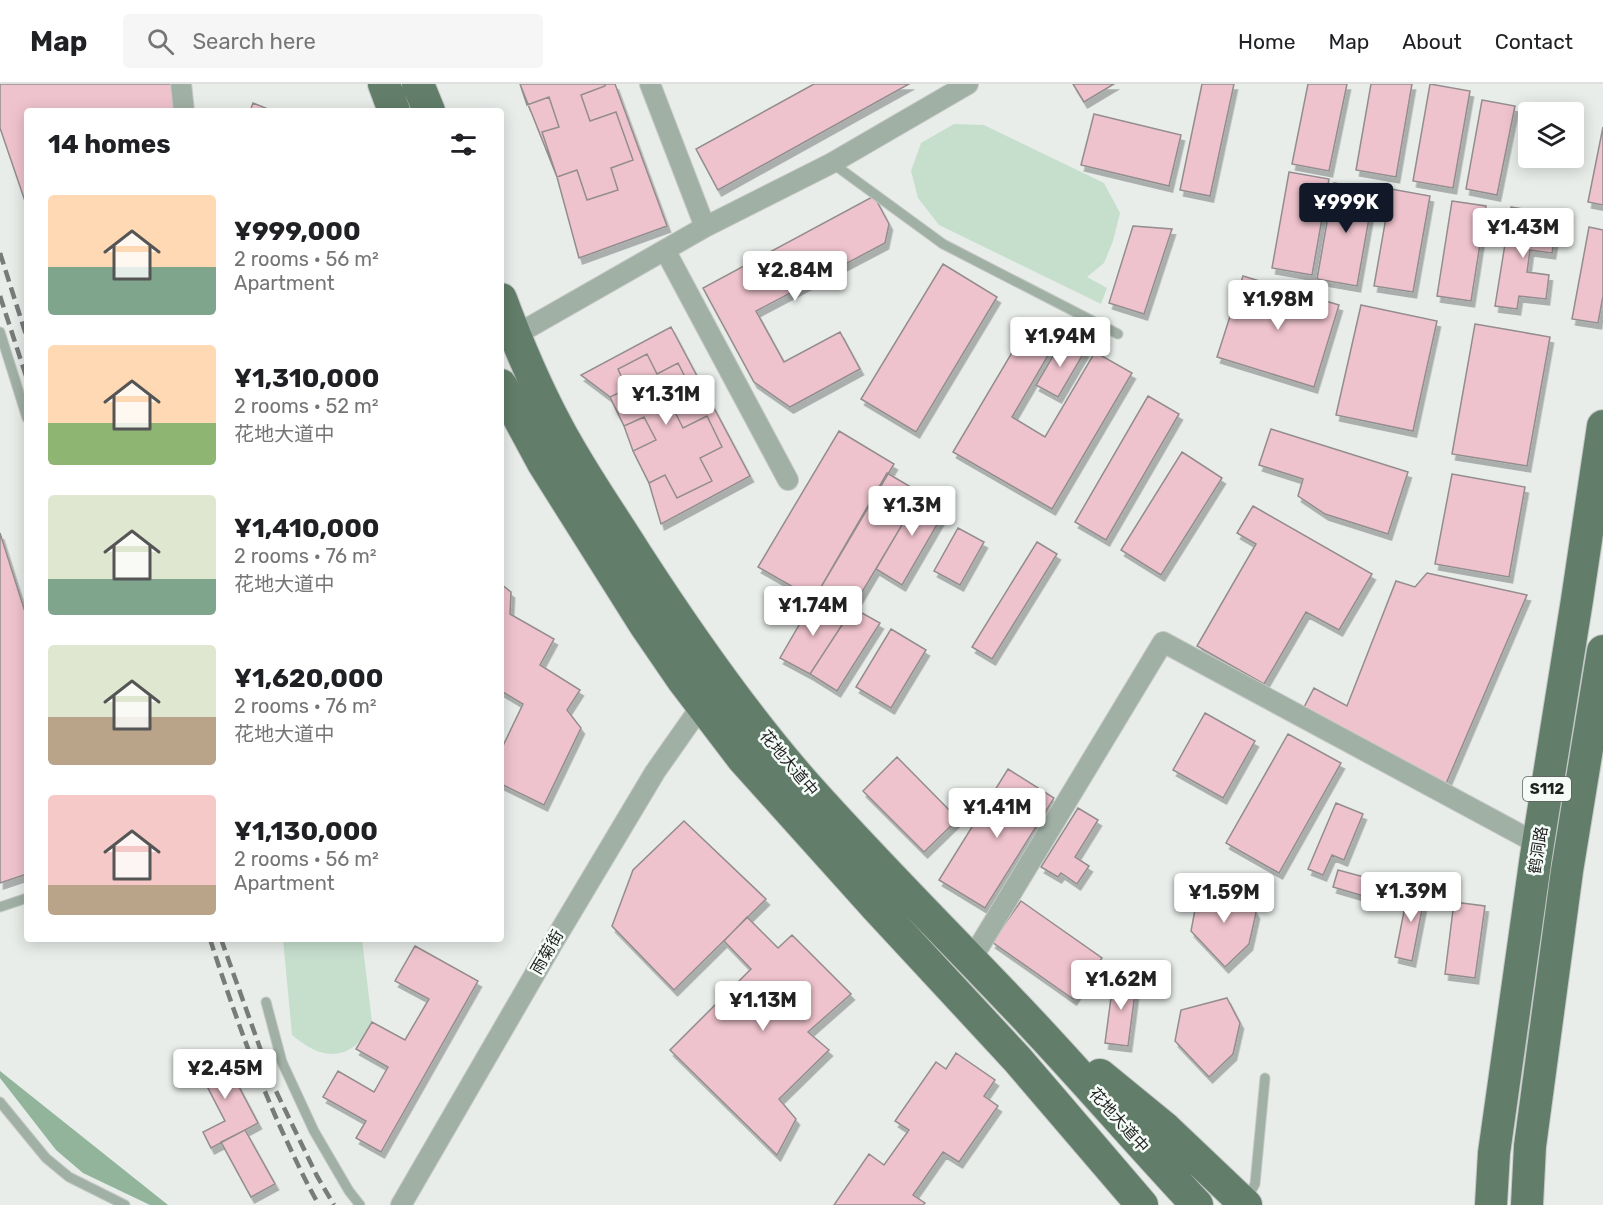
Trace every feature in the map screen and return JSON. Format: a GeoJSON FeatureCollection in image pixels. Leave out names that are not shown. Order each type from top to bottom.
{"type":"FeatureCollection","features":[{"type":"Feature","properties":{"kind":"main road"},"geometry":{"type":"LineString","coordinates":[[384,84],[393,108]]}},
{"type":"Feature","properties":{"kind":"main road"},"geometry":{"type":"LineString","coordinates":[[418,84],[428,108]]}},
{"type":"Feature","properties":{"kind":"main road","name":"花地大道中"},"geometry":{"type":"LineString","coordinates":[[504,308],[514,336],[556,425],[575,458],[670,607],[749,715],[802,781],[1017,1008],[1197,1205]]}},
{"type":"Feature","properties":{"kind":"main road","name":"花地大道中"},"geometry":{"type":"LineString","coordinates":[[504,391],[543,463],[645,625],[682,679],[743,759],[1017,1059],[1142,1205]]}},
{"type":"Feature","properties":{"kind":"main road","name":"鹤洞路"},"geometry":{"type":"LineString","coordinates":[[1491,1205],[1494,1153],[1538,844],[1603,426]]}},
{"type":"Feature","properties":{"kind":"main road","name":"鹤洞路"},"geometry":{"type":"LineString","coordinates":[[1527,1205],[1530,1146],[1569,860],[1603,651]]}},
{"type":"Feature","properties":{"kind":"main road"},"geometry":{"type":"LineString","coordinates":[[1017,1008],[1166,1129],[1246,1205]]}},
{"type":"Feature","properties":{"kind":"main road"},"geometry":{"type":"LineString","coordinates":[[1472,1205],[1494,1153]]}},
{"type":"Feature","properties":{"kind":"street"},"geometry":{"type":"LineString","coordinates":[[181,84],[184,108]]}},
{"type":"Feature","properties":{"kind":"street"},"geometry":{"type":"LineString","coordinates":[[650,84],[705,227]]}},
{"type":"Feature","properties":{"kind":"street"},"geometry":{"type":"LineString","coordinates":[[514,336],[705,227],[832,163],[968,84]]}},
{"type":"Feature","properties":{"kind":"street"},"geometry":{"type":"LineString","coordinates":[[665,250],[788,480]]}},
{"type":"Feature","properties":{"kind":"street"},"geometry":{"type":"LineString","coordinates":[[971,960],[1163,642],[1538,844]]}},
{"type":"Feature","properties":{"kind":"street","name":"雨菊街"},"geometry":{"type":"LineString","coordinates":[[401,1205],[655,772],[702,705]]}},
{"type":"Feature","properties":{"kind":"street"},"geometry":{"type":"LineString","coordinates":[[1519,1205],[1530,1146]]}},
{"type":"Feature","properties":{"kind":"lane"},"geometry":{"type":"LineString","coordinates":[[832,163],[944,244],[1118,334]]}},
{"type":"Feature","properties":{"kind":"lane"},"geometry":{"type":"LineString","coordinates":[[0,332],[24,408]]}},
{"type":"Feature","properties":{"kind":"lane"},"geometry":{"type":"LineString","coordinates":[[0,907],[24,899]]}},
{"type":"Feature","properties":{"kind":"lane"},"geometry":{"type":"LineString","coordinates":[[266,1002],[282,1062],[314,1131],[349,1191],[360,1205]]}},
{"type":"Feature","properties":{"kind":"lane"},"geometry":{"type":"LineString","coordinates":[[1246,1205],[1255,1184],[1265,1078]]}},
{"type":"Feature","properties":{"kind":"lane"},"geometry":{"type":"LineString","coordinates":[[0,1102],[46,1158],[69,1177],[125,1205]]}},
{"type":"Feature","properties":{"kind":"green space"},"geometry":{"type":"Polygon","coordinates":[[[954,124],[984,125],[1104,183],[1120,213],[1113,241],[1104,263],[1087,277],[1107,288],[1101,304],[939,225],[918,198],[911,171],[921,143],[954,124]]]}},
{"type":"Feature","properties":{"kind":"green space"},"geometry":{"type":"Polygon","coordinates":[[[283,942],[362,942],[372,1022],[356,1045],[339,1053],[323,1053],[307,1046],[292,1035],[283,942]]]}},
{"type":"Feature","properties":{"kind":"green space"},"geometry":{"type":"Polygon","coordinates":[[[0,1071],[168,1205],[150,1205],[83,1173],[56,1150],[0,1078],[0,1071]]]}},
{"type":"Feature","properties":{"kind":"building"},"geometry":{"type":"Polygon","coordinates":[[[0,84],[172,84],[175,108],[24,108],[24,198],[0,128],[0,84]]]}},
{"type":"Feature","properties":{"kind":"building"},"geometry":{"type":"Polygon","coordinates":[[[520,84],[615,84],[667,226],[579,258],[557,177],[520,84]]]}},
{"type":"Feature","properties":{"kind":"building"},"geometry":{"type":"Polygon","coordinates":[[[520,84],[605,84],[605,86],[581,95],[590,121],[616,112],[633,160],[611,168],[618,190],[587,200],[577,170],[557,177],[542,132],[559,127],[549,97],[527,105],[520,84]]]}},
{"type":"Feature","properties":{"kind":"building"},"geometry":{"type":"Polygon","coordinates":[[[814,84],[909,84],[718,190],[696,149],[814,84]]]}},
{"type":"Feature","properties":{"kind":"building"},"geometry":{"type":"Polygon","coordinates":[[[1073,84],[1114,84],[1084,102],[1073,84]]]}},
{"type":"Feature","properties":{"kind":"building"},"geometry":{"type":"Polygon","coordinates":[[[1202,84],[1234,84],[1210,196],[1180,190],[1202,84]]]}},
{"type":"Feature","properties":{"kind":"building"},"geometry":{"type":"Polygon","coordinates":[[[1308,84],[1347,84],[1329,171],[1292,164],[1308,84]]]}},
{"type":"Feature","properties":{"kind":"building"},"geometry":{"type":"Polygon","coordinates":[[[1371,84],[1412,84],[1396,177],[1356,170],[1371,84]]]}},
{"type":"Feature","properties":{"kind":"building"},"geometry":{"type":"Polygon","coordinates":[[[1430,84],[1470,91],[1453,188],[1413,181],[1430,84]]]}},
{"type":"Feature","properties":{"kind":"building"},"geometry":{"type":"Polygon","coordinates":[[[1482,100],[1515,106],[1497,195],[1466,189],[1482,100]]]}},
{"type":"Feature","properties":{"kind":"building"},"geometry":{"type":"Polygon","coordinates":[[[253,103],[266,108],[251,108],[253,103]]]}},
{"type":"Feature","properties":{"kind":"building"},"geometry":{"type":"Polygon","coordinates":[[[1094,114],[1181,135],[1169,186],[1081,165],[1094,114]]]}},
{"type":"Feature","properties":{"kind":"building"},"geometry":{"type":"Polygon","coordinates":[[[1603,127],[1603,205],[1588,202],[1603,127]]]}},
{"type":"Feature","properties":{"kind":"building"},"geometry":{"type":"Polygon","coordinates":[[[1289,172],[1329,179],[1312,275],[1272,268],[1289,172]]]}},
{"type":"Feature","properties":{"kind":"building"},"geometry":{"type":"Polygon","coordinates":[[[1334,183],[1374,190],[1357,286],[1317,279],[1334,183]]]}},
{"type":"Feature","properties":{"kind":"building"},"geometry":{"type":"Polygon","coordinates":[[[1391,189],[1430,196],[1413,292],[1374,286],[1391,189]]]}},
{"type":"Feature","properties":{"kind":"building"},"geometry":{"type":"Polygon","coordinates":[[[874,196],[889,224],[885,243],[756,311],[784,362],[840,332],[860,369],[790,407],[754,382],[703,288],[874,196]]]}},
{"type":"Feature","properties":{"kind":"building"},"geometry":{"type":"Polygon","coordinates":[[[1452,201],[1486,206],[1471,301],[1437,296],[1452,201]]]}},
{"type":"Feature","properties":{"kind":"building"},"geometry":{"type":"Polygon","coordinates":[[[1511,207],[1529,210],[1528,221],[1557,225],[1552,253],[1530,250],[1527,272],[1549,275],[1546,299],[1519,296],[1517,309],[1495,306],[1511,207]]]}},
{"type":"Feature","properties":{"kind":"building"},"geometry":{"type":"Polygon","coordinates":[[[1133,226],[1172,229],[1144,314],[1109,303],[1133,226]]]}},
{"type":"Feature","properties":{"kind":"building"},"geometry":{"type":"Polygon","coordinates":[[[1589,227],[1603,230],[1603,296],[1598,323],[1572,319],[1589,227]]]}},
{"type":"Feature","properties":{"kind":"building"},"geometry":{"type":"Polygon","coordinates":[[[943,264],[997,297],[916,432],[861,399],[943,264]]]}},
{"type":"Feature","properties":{"kind":"building"},"geometry":{"type":"Polygon","coordinates":[[[1243,276],[1339,305],[1314,387],[1217,357],[1243,276]]]}},
{"type":"Feature","properties":{"kind":"building"},"geometry":{"type":"Polygon","coordinates":[[[1361,305],[1437,321],[1413,431],[1336,415],[1361,305]]]}},
{"type":"Feature","properties":{"kind":"building"},"geometry":{"type":"Polygon","coordinates":[[[1032,319],[1060,335],[1012,417],[1045,437],[1095,352],[1132,373],[1052,509],[953,452],[1032,319]]]}},
{"type":"Feature","properties":{"kind":"building"},"geometry":{"type":"Polygon","coordinates":[[[1475,324],[1550,337],[1527,466],[1452,454],[1475,324]]]}},
{"type":"Feature","properties":{"kind":"building"},"geometry":{"type":"Polygon","coordinates":[[[671,327],[750,476],[661,524],[649,483],[610,397],[581,375],[671,327]]]}},
{"type":"Feature","properties":{"kind":"building"},"geometry":{"type":"Polygon","coordinates":[[[1063,339],[1085,351],[1058,397],[1036,385],[1063,339]]]}},
{"type":"Feature","properties":{"kind":"building"},"geometry":{"type":"Polygon","coordinates":[[[647,354],[657,374],[678,363],[694,395],[672,406],[683,428],[707,416],[722,447],[700,458],[712,481],[677,498],[665,475],[649,483],[633,451],[656,440],[644,417],[624,426],[610,397],[627,389],[618,369],[647,354]]]}},
{"type":"Feature","properties":{"kind":"building"},"geometry":{"type":"Polygon","coordinates":[[[1148,396],[1179,414],[1106,540],[1075,522],[1148,396]]]}},
{"type":"Feature","properties":{"kind":"building"},"geometry":{"type":"Polygon","coordinates":[[[1271,429],[1408,472],[1388,534],[1325,514],[1298,496],[1303,479],[1259,465],[1271,429]]]}},
{"type":"Feature","properties":{"kind":"building"},"geometry":{"type":"Polygon","coordinates":[[[839,431],[894,464],[814,599],[758,567],[839,431]]]}},
{"type":"Feature","properties":{"kind":"building"},"geometry":{"type":"Polygon","coordinates":[[[1182,452],[1222,478],[1161,575],[1121,550],[1182,452]]]}},
{"type":"Feature","properties":{"kind":"building"},"geometry":{"type":"Polygon","coordinates":[[[887,473],[921,493],[846,619],[814,599],[887,473]]]}},
{"type":"Feature","properties":{"kind":"building"},"geometry":{"type":"Polygon","coordinates":[[[1452,474],[1525,487],[1509,577],[1435,564],[1452,474]]]}},
{"type":"Feature","properties":{"kind":"building"},"geometry":{"type":"Polygon","coordinates":[[[923,489],[949,504],[902,585],[876,569],[923,489]]]}},
{"type":"Feature","properties":{"kind":"building"},"geometry":{"type":"Polygon","coordinates":[[[1253,506],[1372,574],[1339,630],[1306,612],[1264,684],[1197,646],[1256,544],[1237,533],[1253,506]]]}},
{"type":"Feature","properties":{"kind":"building"},"geometry":{"type":"Polygon","coordinates":[[[958,528],[984,542],[960,585],[934,571],[958,528]]]}},
{"type":"Feature","properties":{"kind":"building"},"geometry":{"type":"Polygon","coordinates":[[[0,533],[24,609],[24,875],[0,883],[0,533]]]}},
{"type":"Feature","properties":{"kind":"building"},"geometry":{"type":"Polygon","coordinates":[[[1037,542],[1057,554],[992,659],[972,647],[1037,542]]]}},
{"type":"Feature","properties":{"kind":"building"},"geometry":{"type":"Polygon","coordinates":[[[1427,573],[1527,595],[1445,786],[1302,711],[1314,688],[1347,706],[1396,581],[1415,587],[1427,573]]]}},
{"type":"Feature","properties":{"kind":"building"},"geometry":{"type":"Polygon","coordinates":[[[504,586],[511,592],[510,614],[554,639],[540,665],[580,690],[567,710],[581,728],[544,805],[504,785],[504,744],[523,704],[504,693],[504,586]]]}},
{"type":"Feature","properties":{"kind":"building"},"geometry":{"type":"Polygon","coordinates":[[[814,599],[846,619],[810,674],[780,658],[814,599]]]}},
{"type":"Feature","properties":{"kind":"building"},"geometry":{"type":"Polygon","coordinates":[[[853,608],[880,623],[837,691],[810,674],[853,608]]]}},
{"type":"Feature","properties":{"kind":"building"},"geometry":{"type":"Polygon","coordinates":[[[891,629],[926,650],[891,708],[856,687],[891,629]]]}},
{"type":"Feature","properties":{"kind":"building"},"geometry":{"type":"Polygon","coordinates":[[[1205,713],[1255,741],[1223,798],[1173,770],[1205,713]]]}},
{"type":"Feature","properties":{"kind":"building"},"geometry":{"type":"Polygon","coordinates":[[[1288,734],[1341,763],[1279,873],[1226,843],[1288,734]]]}},
{"type":"Feature","properties":{"kind":"building"},"geometry":{"type":"Polygon","coordinates":[[[897,757],[958,819],[924,852],[863,791],[897,757]]]}},
{"type":"Feature","properties":{"kind":"building"},"geometry":{"type":"Polygon","coordinates":[[[1008,769],[1054,798],[985,908],[939,880],[1008,769]]]}},
{"type":"Feature","properties":{"kind":"building"},"geometry":{"type":"Polygon","coordinates":[[[1336,803],[1363,814],[1344,860],[1332,855],[1323,875],[1308,869],[1336,803]]]}},
{"type":"Feature","properties":{"kind":"building"},"geometry":{"type":"Polygon","coordinates":[[[1078,808],[1098,820],[1075,857],[1089,866],[1077,884],[1061,873],[1058,877],[1041,867],[1078,808]]]}},
{"type":"Feature","properties":{"kind":"building"},"geometry":{"type":"Polygon","coordinates":[[[684,821],[766,899],[674,990],[612,926],[633,870],[684,821]]]}},
{"type":"Feature","properties":{"kind":"building"},"geometry":{"type":"Polygon","coordinates":[[[1338,870],[1379,881],[1374,899],[1333,887],[1338,870]]]}},
{"type":"Feature","properties":{"kind":"building"},"geometry":{"type":"Polygon","coordinates":[[[1409,886],[1426,889],[1412,961],[1395,957],[1409,886]]]}},
{"type":"Feature","properties":{"kind":"building"},"geometry":{"type":"Polygon","coordinates":[[[1243,888],[1256,913],[1249,944],[1225,967],[1191,931],[1197,899],[1243,888]]]}},
{"type":"Feature","properties":{"kind":"building"},"geometry":{"type":"Polygon","coordinates":[[[1021,901],[1102,958],[1073,999],[992,942],[1021,901]]]}},
{"type":"Feature","properties":{"kind":"building"},"geometry":{"type":"Polygon","coordinates":[[[1454,902],[1485,906],[1475,978],[1445,974],[1454,902]]]}},
{"type":"Feature","properties":{"kind":"building"},"geometry":{"type":"Polygon","coordinates":[[[747,917],[778,948],[792,935],[851,994],[808,1032],[829,1050],[779,1099],[796,1119],[777,1155],[670,1050],[751,969],[724,941],[747,917]]]}},
{"type":"Feature","properties":{"kind":"building"},"geometry":{"type":"Polygon","coordinates":[[[415,946],[478,981],[381,1152],[356,1138],[366,1121],[323,1097],[338,1071],[374,1092],[388,1067],[356,1049],[372,1022],[405,1040],[429,999],[395,981],[415,946]]]}},
{"type":"Feature","properties":{"kind":"building"},"geometry":{"type":"Polygon","coordinates":[[[1114,975],[1137,978],[1128,1046],[1105,1043],[1114,975]]]}},
{"type":"Feature","properties":{"kind":"building"},"geometry":{"type":"Polygon","coordinates":[[[1227,998],[1240,1023],[1233,1054],[1209,1077],[1175,1041],[1181,1010],[1227,998]]]}},
{"type":"Feature","properties":{"kind":"building"},"geometry":{"type":"Polygon","coordinates":[[[220,1051],[258,1123],[211,1148],[203,1132],[225,1121],[195,1063],[220,1051]]]}},
{"type":"Feature","properties":{"kind":"building"},"geometry":{"type":"Polygon","coordinates":[[[956,1053],[995,1080],[984,1096],[998,1106],[959,1162],[943,1152],[913,1195],[925,1203],[923,1205],[834,1205],[869,1154],[884,1165],[909,1130],[895,1121],[936,1062],[946,1069],[956,1053]]]}},
{"type":"Feature","properties":{"kind":"building"},"geometry":{"type":"Polygon","coordinates":[[[245,1130],[275,1184],[251,1197],[221,1142],[245,1130]]]}},
{"type":"Feature","properties":{"kind":"railway"},"geometry":{"type":"LineString","coordinates":[[0,253],[24,329]]}},
{"type":"Feature","properties":{"kind":"railway"},"geometry":{"type":"LineString","coordinates":[[0,296],[24,370]]}},
{"type":"Feature","properties":{"kind":"railway"},"geometry":{"type":"LineString","coordinates":[[211,942],[262,1084],[304,1178],[319,1205]]}},
{"type":"Feature","properties":{"kind":"railway"},"geometry":{"type":"LineString","coordinates":[[222,942],[274,1087],[317,1176],[334,1205]]}}]}
